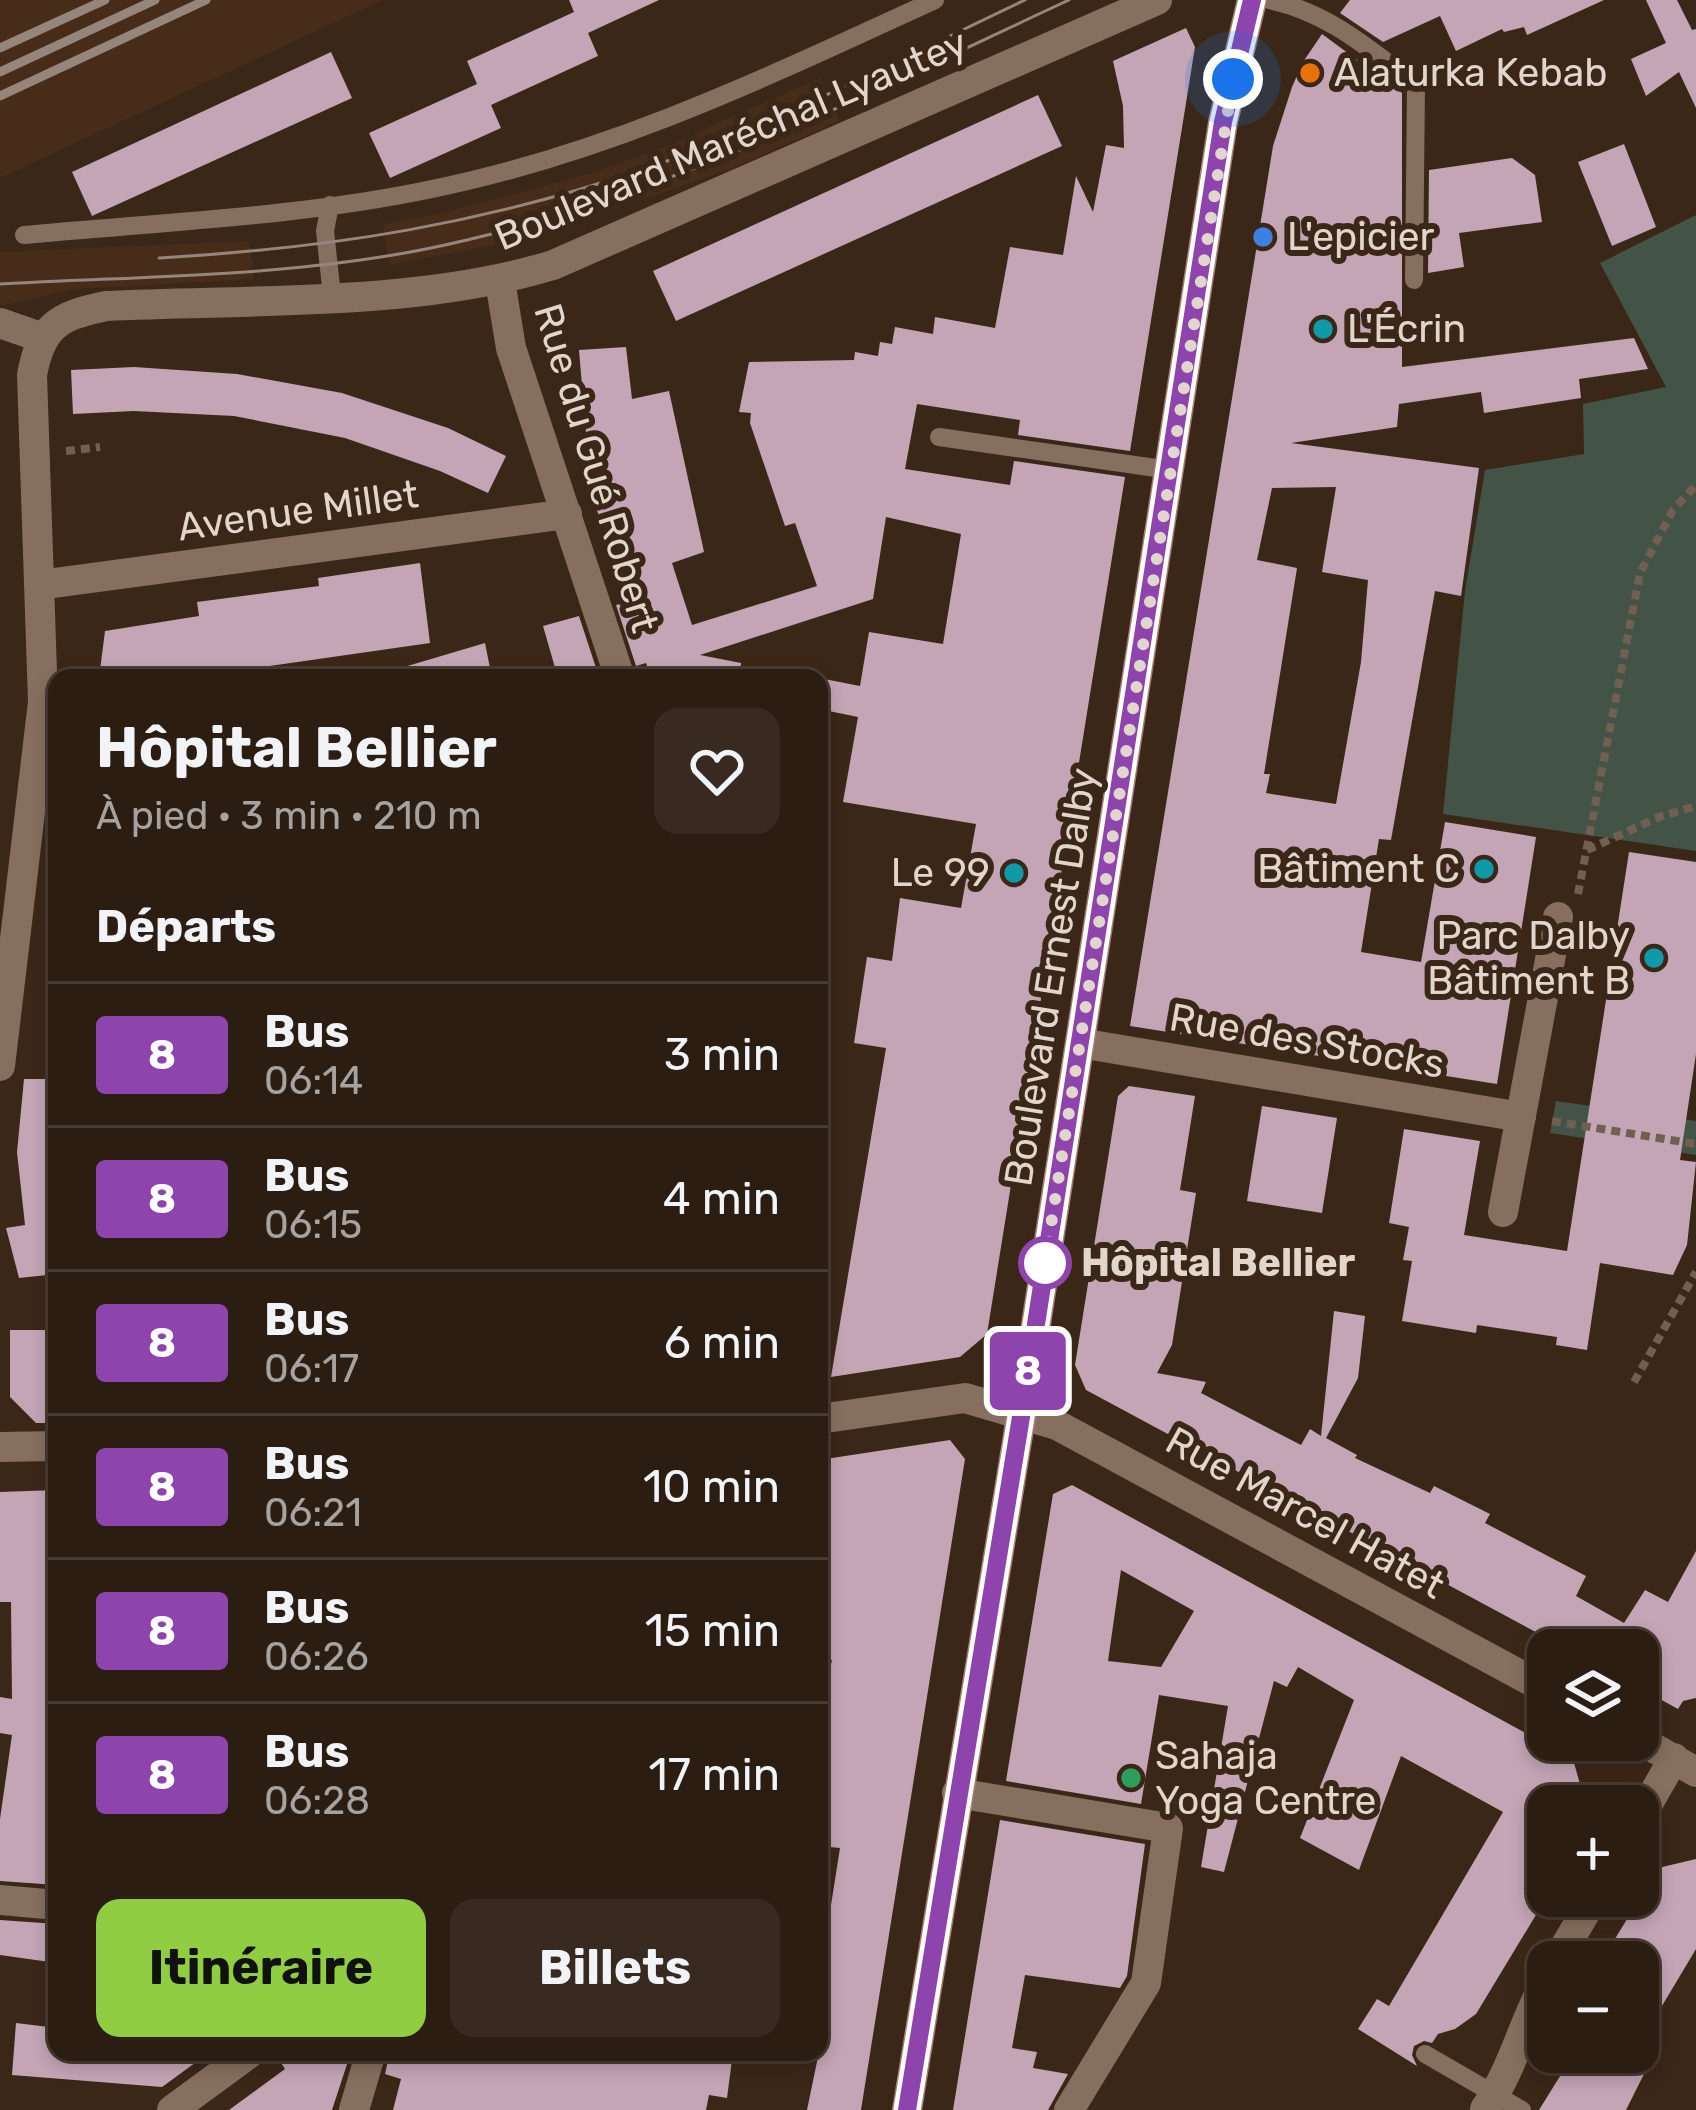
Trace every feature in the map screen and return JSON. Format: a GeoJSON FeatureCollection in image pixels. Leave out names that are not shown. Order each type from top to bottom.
{"type":"FeatureCollection","features":[{"type":"Feature","properties":{"kind":"street","name":"Boulevard Maréchal Lyautey"},"geometry":{"type":"LineString","coordinates":[[43,338],[57,322],[74,313],[106,305],[417,292],[500,281],[553,265],[1157,0]]}},
{"type":"Feature","properties":{"kind":"street","name":"Boulevard Ernest Dalby"},"geometry":{"type":"LineString","coordinates":[[907,2110],[1022,1412],[1223,122],[1252,0]]}},
{"type":"Feature","properties":{"kind":"street","name":"Rue du Gué Robert"},"geometry":{"type":"LineString","coordinates":[[500,281],[512,348],[617,669]]}},
{"type":"Feature","properties":{"kind":"street"},"geometry":{"type":"LineString","coordinates":[[0,322],[43,338],[32,375],[43,703],[0,1066]]}},
{"type":"Feature","properties":{"kind":"street","name":"Avenue Millet"},"geometry":{"type":"LineString","coordinates":[[39,585],[567,514]]}},
{"type":"Feature","properties":{"kind":"street"},"geometry":{"type":"LineString","coordinates":[[1503,1212],[1558,917]]}},
{"type":"Feature","properties":{"kind":"street","name":"Rue des Stocks"},"geometry":{"type":"LineString","coordinates":[[1080,1043],[1520,1117]]}},
{"type":"Feature","properties":{"kind":"street","name":"Rue Marcel Hatet"},"geometry":{"type":"LineString","coordinates":[[828,1418],[965,1398],[1022,1412],[1088,1439],[1527,1679]]}},
{"type":"Feature","properties":{"kind":"street"},"geometry":{"type":"LineString","coordinates":[[0,1447],[48,1446]]}},
{"type":"Feature","properties":{"kind":"street"},"geometry":{"type":"LineString","coordinates":[[1659,1796],[1685,1765]]}},
{"type":"Feature","properties":{"kind":"street"},"geometry":{"type":"LineString","coordinates":[[957,1793],[1168,1828],[1146,1984],[1070,2110]]}},
{"type":"Feature","properties":{"kind":"street"},"geometry":{"type":"LineString","coordinates":[[0,1900],[48,1904]]}},
{"type":"Feature","properties":{"kind":"street"},"geometry":{"type":"LineString","coordinates":[[1500,2105],[1527,2022]]}},
{"type":"Feature","properties":{"kind":"street"},"geometry":{"type":"LineString","coordinates":[[172,2110],[239,2061]]}},
{"type":"Feature","properties":{"kind":"street"},"geometry":{"type":"LineString","coordinates":[[354,2110],[368,2061]]}},
{"type":"Feature","properties":{"kind":"lane"},"geometry":{"type":"LineString","coordinates":[[24,235],[330,206],[434,189],[590,148],[710,104],[935,0]]}},
{"type":"Feature","properties":{"kind":"lane"},"geometry":{"type":"LineString","coordinates":[[1269,0],[1304,7],[1333,21],[1417,84],[1414,280]]}},
{"type":"Feature","properties":{"kind":"lane"},"geometry":{"type":"LineString","coordinates":[[330,206],[325,231],[332,296]]}},
{"type":"Feature","properties":{"kind":"lane"},"geometry":{"type":"LineString","coordinates":[[939,436],[1170,470]]}},
{"type":"Feature","properties":{"kind":"lane"},"geometry":{"type":"LineString","coordinates":[[1425,2054],[1500,2105]]}},
{"type":"Feature","properties":{"kind":"path"},"geometry":{"type":"LineString","coordinates":[[1696,485],[1673,510],[1640,573],[1586,851],[1696,806]]}},
{"type":"Feature","properties":{"kind":"path"},"geometry":{"type":"LineString","coordinates":[[1520,1117],[1696,1144]]}},
{"type":"Feature","properties":{"kind":"path"},"geometry":{"type":"LineString","coordinates":[[1634,1382],[1696,1272]]}},
{"type":"Feature","properties":{"kind":"shaded area"},"geometry":{"type":"Polygon","coordinates":[[[0,0],[383,0],[0,178],[0,0]]]}},
{"type":"Feature","properties":{"kind":"shaded area"},"geometry":{"type":"Polygon","coordinates":[[[820,78],[839,121],[728,170],[525,239],[390,265],[383,224],[589,174],[657,150],[820,78]]]}},
{"type":"Feature","properties":{"kind":"shaded area"},"geometry":{"type":"Polygon","coordinates":[[[249,241],[254,279],[74,289],[0,306],[0,252],[249,241]]]}},
{"type":"Feature","properties":{"kind":"green space"},"geometry":{"type":"Polygon","coordinates":[[[1696,215],[1696,851],[1443,814],[1465,591],[1485,470],[1584,454],[1583,404],[1666,387],[1600,263],[1696,215]]]}},
{"type":"Feature","properties":{"kind":"green space"},"geometry":{"type":"Polygon","coordinates":[[[1556,1101],[1696,1121],[1696,1155],[1550,1133],[1556,1101]]]}},
{"type":"Feature","properties":{"kind":"building"},"geometry":{"type":"Polygon","coordinates":[[[569,0],[659,0],[588,33],[598,56],[491,105],[501,128],[390,178],[369,133],[477,84],[467,61],[574,12],[569,0]]]}},
{"type":"Feature","properties":{"kind":"building"},"geometry":{"type":"Polygon","coordinates":[[[1350,0],[1604,0],[1527,35],[1524,27],[1502,29],[1456,51],[1440,16],[1383,42],[1340,13],[1350,0]]]}},
{"type":"Feature","properties":{"kind":"building"},"geometry":{"type":"Polygon","coordinates":[[[1646,0],[1677,0],[1692,30],[1696,29],[1696,108],[1679,72],[1646,96],[1631,59],[1666,43],[1646,0]]]}},
{"type":"Feature","properties":{"kind":"building"},"geometry":{"type":"Polygon","coordinates":[[[1186,28],[1195,47],[1130,451],[1018,435],[1020,420],[917,404],[905,469],[1010,485],[1014,461],[1125,477],[987,1334],[960,1357],[831,1377],[886,1048],[854,1043],[867,957],[892,961],[900,898],[961,908],[976,824],[843,802],[858,717],[828,711],[828,680],[860,686],[869,632],[943,644],[961,534],[886,517],[873,599],[700,655],[741,663],[741,669],[636,666],[616,605],[627,602],[591,492],[579,350],[626,347],[632,399],[669,391],[704,552],[672,563],[692,625],[817,586],[795,523],[785,526],[750,423],[751,413],[739,412],[749,362],[854,360],[855,352],[878,356],[880,342],[892,344],[895,327],[933,334],[935,317],[995,328],[1010,247],[1063,255],[1076,176],[1093,212],[1106,145],[1124,148],[1123,106],[1113,61],[1186,28]]]}},
{"type":"Feature","properties":{"kind":"building"},"geometry":{"type":"Polygon","coordinates":[[[1322,34],[1402,93],[1402,367],[1634,338],[1648,369],[1579,379],[1581,398],[1484,413],[1481,392],[1399,404],[1397,427],[1291,443],[1479,468],[1461,596],[1435,591],[1391,840],[1379,839],[1361,952],[1421,962],[1445,822],[1536,837],[1497,1084],[1130,1026],[1273,146],[1303,62],[1322,34]],[[1336,487],[1272,488],[1257,560],[1297,568],[1264,774],[1270,774],[1266,793],[1336,804],[1361,662],[1368,580],[1322,572],[1336,487]]]}},
{"type":"Feature","properties":{"kind":"building"},"geometry":{"type":"Polygon","coordinates":[[[331,52],[352,98],[92,216],[72,172],[331,52]]]}},
{"type":"Feature","properties":{"kind":"building"},"geometry":{"type":"Polygon","coordinates":[[[1038,95],[1062,146],[676,321],[653,271],[1038,95]]]}},
{"type":"Feature","properties":{"kind":"building"},"geometry":{"type":"Polygon","coordinates":[[[1624,144],[1656,227],[1612,246],[1578,162],[1624,144]]]}},
{"type":"Feature","properties":{"kind":"building"},"geometry":{"type":"Polygon","coordinates":[[[1512,158],[1535,175],[1542,222],[1459,233],[1464,267],[1428,273],[1429,170],[1512,158]]]}},
{"type":"Feature","properties":{"kind":"building"},"geometry":{"type":"Polygon","coordinates":[[[134,367],[237,374],[342,393],[448,428],[506,456],[488,493],[345,438],[234,416],[134,411],[73,414],[71,370],[134,367]]]}},
{"type":"Feature","properties":{"kind":"building"},"geometry":{"type":"Polygon","coordinates":[[[420,563],[430,643],[249,669],[100,669],[105,631],[199,616],[197,602],[319,586],[318,578],[420,563]]]}},
{"type":"Feature","properties":{"kind":"building"},"geometry":{"type":"Polygon","coordinates":[[[579,616],[596,669],[555,669],[543,626],[579,616]]]}},
{"type":"Feature","properties":{"kind":"building"},"geometry":{"type":"Polygon","coordinates":[[[485,643],[490,669],[397,669],[485,643]]]}},
{"type":"Feature","properties":{"kind":"building"},"geometry":{"type":"Polygon","coordinates":[[[1629,852],[1696,862],[1696,1054],[1680,1160],[1696,1162],[1687,1245],[1673,1275],[1600,1263],[1587,1350],[1556,1345],[1557,1337],[1477,1325],[1476,1333],[1402,1321],[1412,1261],[1403,1260],[1409,1227],[1389,1223],[1404,1129],[1480,1141],[1464,1235],[1567,1251],[1629,852]]]}},
{"type":"Feature","properties":{"kind":"building"},"geometry":{"type":"Polygon","coordinates":[[[24,1079],[48,1079],[48,1275],[19,1278],[6,1228],[25,1225],[17,1152],[24,1079]]]}},
{"type":"Feature","properties":{"kind":"building"},"geometry":{"type":"Polygon","coordinates":[[[1129,1086],[1195,1096],[1180,1190],[1196,1193],[1172,1345],[1157,1373],[1206,1382],[1201,1393],[1301,1445],[1310,1429],[1321,1436],[1334,1311],[1365,1316],[1358,1378],[1326,1438],[1357,1455],[1355,1458],[1430,1493],[1434,1486],[1490,1514],[1485,1523],[1586,1576],[1576,1596],[1624,1623],[1645,1590],[1668,1602],[1696,1551],[1696,1698],[1683,1701],[1678,1709],[1659,1699],[1659,1629],[1530,1629],[1086,1390],[1075,1365],[1118,1096],[1129,1086]]]}},
{"type":"Feature","properties":{"kind":"building"},"geometry":{"type":"Polygon","coordinates":[[[1262,1106],[1337,1118],[1322,1213],[1247,1201],[1262,1106]]]}},
{"type":"Feature","properties":{"kind":"building"},"geometry":{"type":"Polygon","coordinates":[[[10,1330],[48,1330],[48,1423],[36,1423],[10,1397],[10,1330]]]}},
{"type":"Feature","properties":{"kind":"building"},"geometry":{"type":"Polygon","coordinates":[[[950,1440],[965,1459],[861,2110],[807,2110],[817,2061],[828,2061],[828,1924],[840,1848],[828,1847],[828,1678],[832,1660],[828,1660],[828,1459],[950,1440]]]}},
{"type":"Feature","properties":{"kind":"building"},"geometry":{"type":"Polygon","coordinates":[[[1072,1485],[1527,1734],[1527,1761],[1574,1761],[1580,1785],[1527,1785],[1527,1917],[1535,1917],[1476,2014],[1438,2034],[1432,2043],[1414,2046],[1417,2066],[1358,2029],[1377,1999],[1389,2006],[1503,1812],[1401,1756],[1359,1870],[1300,1838],[1354,1700],[1298,1667],[1287,1687],[1274,1681],[1224,1872],[1201,1867],[1228,1706],[1159,1695],[1141,1804],[1006,1781],[1053,1494],[1072,1485]],[[1121,1570],[1108,1661],[1161,1667],[1194,1611],[1121,1570]]]}},
{"type":"Feature","properties":{"kind":"building"},"geometry":{"type":"Polygon","coordinates":[[[48,1490],[48,1884],[0,1881],[0,1819],[12,1735],[0,1733],[0,1697],[12,1699],[11,1602],[0,1602],[0,1492],[48,1490]]]}},
{"type":"Feature","properties":{"kind":"building"},"geometry":{"type":"Polygon","coordinates":[[[1000,1820],[1145,1844],[1127,1976],[1120,1988],[1025,1975],[1012,2048],[1037,2052],[1033,2068],[1068,2074],[1048,2110],[953,2110],[1000,1820]]]}},
{"type":"Feature","properties":{"kind":"building"},"geometry":{"type":"Polygon","coordinates":[[[1696,1859],[1696,1949],[1659,2011],[1659,1941],[1614,1941],[1628,1917],[1659,1917],[1659,1868],[1696,1859]]]}},
{"type":"Feature","properties":{"kind":"building"},"geometry":{"type":"Polygon","coordinates":[[[0,1920],[48,1923],[48,1962],[0,1955],[0,1920]]]}},
{"type":"Feature","properties":{"kind":"building"},"geometry":{"type":"Polygon","coordinates":[[[16,2023],[48,2027],[48,2061],[198,2061],[162,2087],[12,2075],[16,2023]]]}},
{"type":"Feature","properties":{"kind":"building"},"geometry":{"type":"Polygon","coordinates":[[[280,2061],[348,2061],[332,2110],[229,2110],[285,2069],[280,2061]]]}},
{"type":"Feature","properties":{"kind":"building"},"geometry":{"type":"Polygon","coordinates":[[[388,2061],[732,2061],[727,2098],[709,2095],[706,2110],[393,2110],[401,2079],[385,2074],[388,2061]]]}},
{"type":"Feature","properties":{"kind":"building"},"geometry":{"type":"Polygon","coordinates":[[[1562,2073],[1644,2073],[1626,2110],[1539,2110],[1562,2073]]]}},
{"type":"Feature","properties":{"kind":"tram line"},"geometry":{"type":"LineString","coordinates":[[159,258],[286,248],[408,230],[588,187],[746,130],[1025,0]]}},
{"type":"Feature","properties":{"kind":"tram line"},"geometry":{"type":"LineString","coordinates":[[0,284],[320,265],[426,249],[511,229],[594,204],[755,144],[1069,0]]}},
{"type":"Feature","properties":{"kind":"railway"},"geometry":{"type":"LineString","coordinates":[[0,48],[105,0]]}},
{"type":"Feature","properties":{"kind":"railway"},"geometry":{"type":"LineString","coordinates":[[0,72],[155,0]]}},
{"type":"Feature","properties":{"kind":"railway"},"geometry":{"type":"LineString","coordinates":[[0,96],[206,0]]}},
{"type":"Feature","properties":{"kind":"bus line","name":"8"},"geometry":{"type":"LineString","coordinates":[[907,2110],[1032,1350],[1223,122],[1252,0]]}},
{"type":"Feature","properties":{"kind":"place","name":"Alaturka Kebab"},"geometry":{"type":"Point","coordinates":[1310,73]}},
{"type":"Feature","properties":{"kind":"place","name":"L'epicier"},"geometry":{"type":"Point","coordinates":[1263,237]}},
{"type":"Feature","properties":{"kind":"place","name":"L'Écrin"},"geometry":{"type":"Point","coordinates":[1323,329]}},
{"type":"Feature","properties":{"kind":"place","name":"Bâtiment C"},"geometry":{"type":"Point","coordinates":[1484,869]}},
{"type":"Feature","properties":{"kind":"place","name":"Le 99"},"geometry":{"type":"Point","coordinates":[1014,873]}},
{"type":"Feature","properties":{"kind":"place","name":"Parc Dalby Bâtiment B"},"geometry":{"type":"Point","coordinates":[1654,958]}},
{"type":"Feature","properties":{"kind":"place","name":"Hôpital Bellier"},"geometry":{"type":"Point","coordinates":[1045,1263]}},
{"type":"Feature","properties":{"kind":"place","name":"Sahaja Yoga Centre"},"geometry":{"type":"Point","coordinates":[1131,1778]}},
{"type":"Feature","properties":{"kind":"route"},"geometry":{"type":"LineString","coordinates":[[1045,1263],[1233,79]]}}]}
